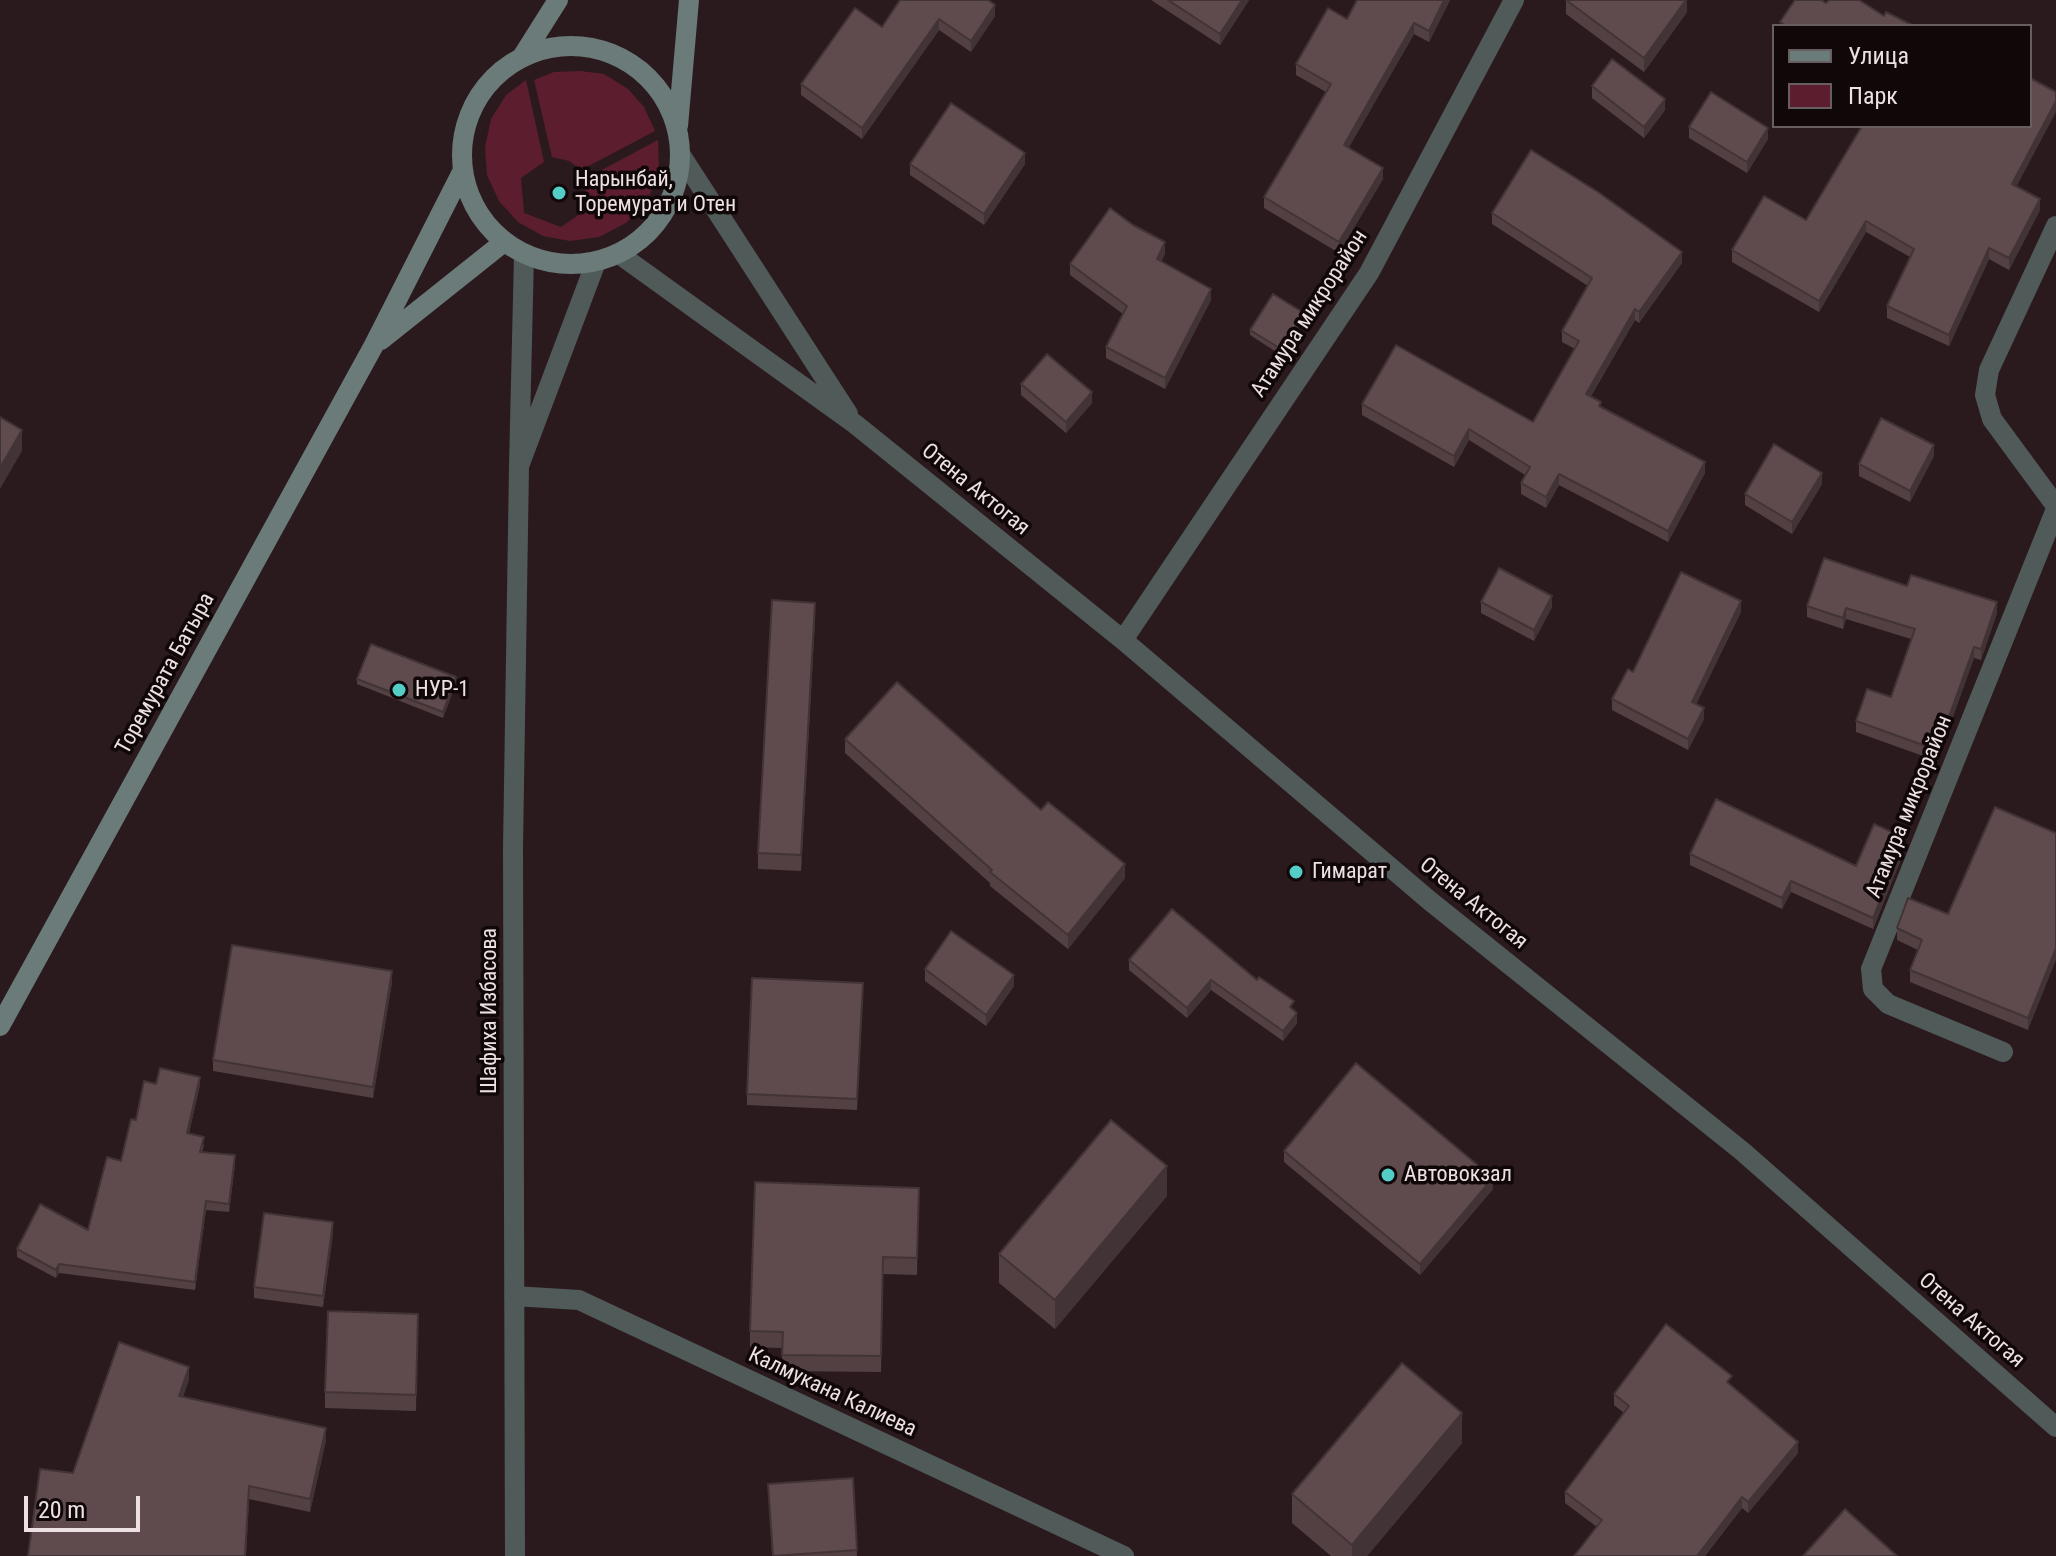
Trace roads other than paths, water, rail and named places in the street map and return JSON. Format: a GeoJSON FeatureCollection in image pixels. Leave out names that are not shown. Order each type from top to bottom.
{"type":"FeatureCollection","features":[{"type":"Feature","properties":{"kind":"street"},"geometry":{"type":"LineString","coordinates":[[522,57],[558,0]]}},
{"type":"Feature","properties":{"kind":"street"},"geometry":{"type":"LineString","coordinates":[[677,130],[689,0]]}},
{"type":"Feature","properties":{"kind":"street","name":"Атамура микрорайон"},"geometry":{"type":"LineString","coordinates":[[1123,640],[1369,273],[1514,0]]}},
{"type":"Feature","properties":{"kind":"street"},"geometry":{"type":"LineString","coordinates":[[570,46],[595,48],[618,56],[656,86],[669,106],[677,130],[680,154],[678,179],[670,202],[657,223],[640,240],[619,254],[596,262],[572,265],[548,263],[524,255],[504,242],[486,224],[473,204],[462,172],[466,121],[485,88],[502,70],[522,57],[546,49],[570,46]]}},
{"type":"Feature","properties":{"kind":"street","name":"Отена Актогая"},"geometry":{"type":"LineString","coordinates":[[680,154],[855,424]]}},
{"type":"Feature","properties":{"kind":"street","name":"Торемурата Батыра"},"geometry":{"type":"LineString","coordinates":[[0,1026],[374,345],[462,172]]}},
{"type":"Feature","properties":{"kind":"street","name":"Атамура микрорайон"},"geometry":{"type":"LineString","coordinates":[[2003,1052],[1888,1004],[1873,989],[1871,969],[2056,507],[1992,419],[1985,395],[1989,370],[2056,226]]}},
{"type":"Feature","properties":{"kind":"street"},"geometry":{"type":"LineString","coordinates":[[374,345],[504,242]]}},
{"type":"Feature","properties":{"kind":"street","name":"Отена Актогая"},"geometry":{"type":"LineString","coordinates":[[619,254],[855,424],[1123,640],[1430,901],[1742,1151],[2056,1427]]}},
{"type":"Feature","properties":{"kind":"street","name":"Шафиха Избасова"},"geometry":{"type":"LineString","coordinates":[[515,1556],[513,848],[524,255]]}},
{"type":"Feature","properties":{"kind":"street"},"geometry":{"type":"LineString","coordinates":[[519,466],[596,262]]}},
{"type":"Feature","properties":{"kind":"street","name":"Калмукана Калиева"},"geometry":{"type":"LineString","coordinates":[[514,1296],[579,1300],[1124,1556]]}},
{"type":"Feature","properties":{"kind":"place","name":"Нарынбай, Торемурат и Отен"},"geometry":{"type":"Point","coordinates":[559,193]}},
{"type":"Feature","properties":{"kind":"place","name":"НУР-1"},"geometry":{"type":"Point","coordinates":[399,690]}},
{"type":"Feature","properties":{"kind":"place","name":"Гимарат"},"geometry":{"type":"Point","coordinates":[1296,872]}},
{"type":"Feature","properties":{"kind":"place","name":"Автовокзал"},"geometry":{"type":"Point","coordinates":[1388,1175]}}]}
